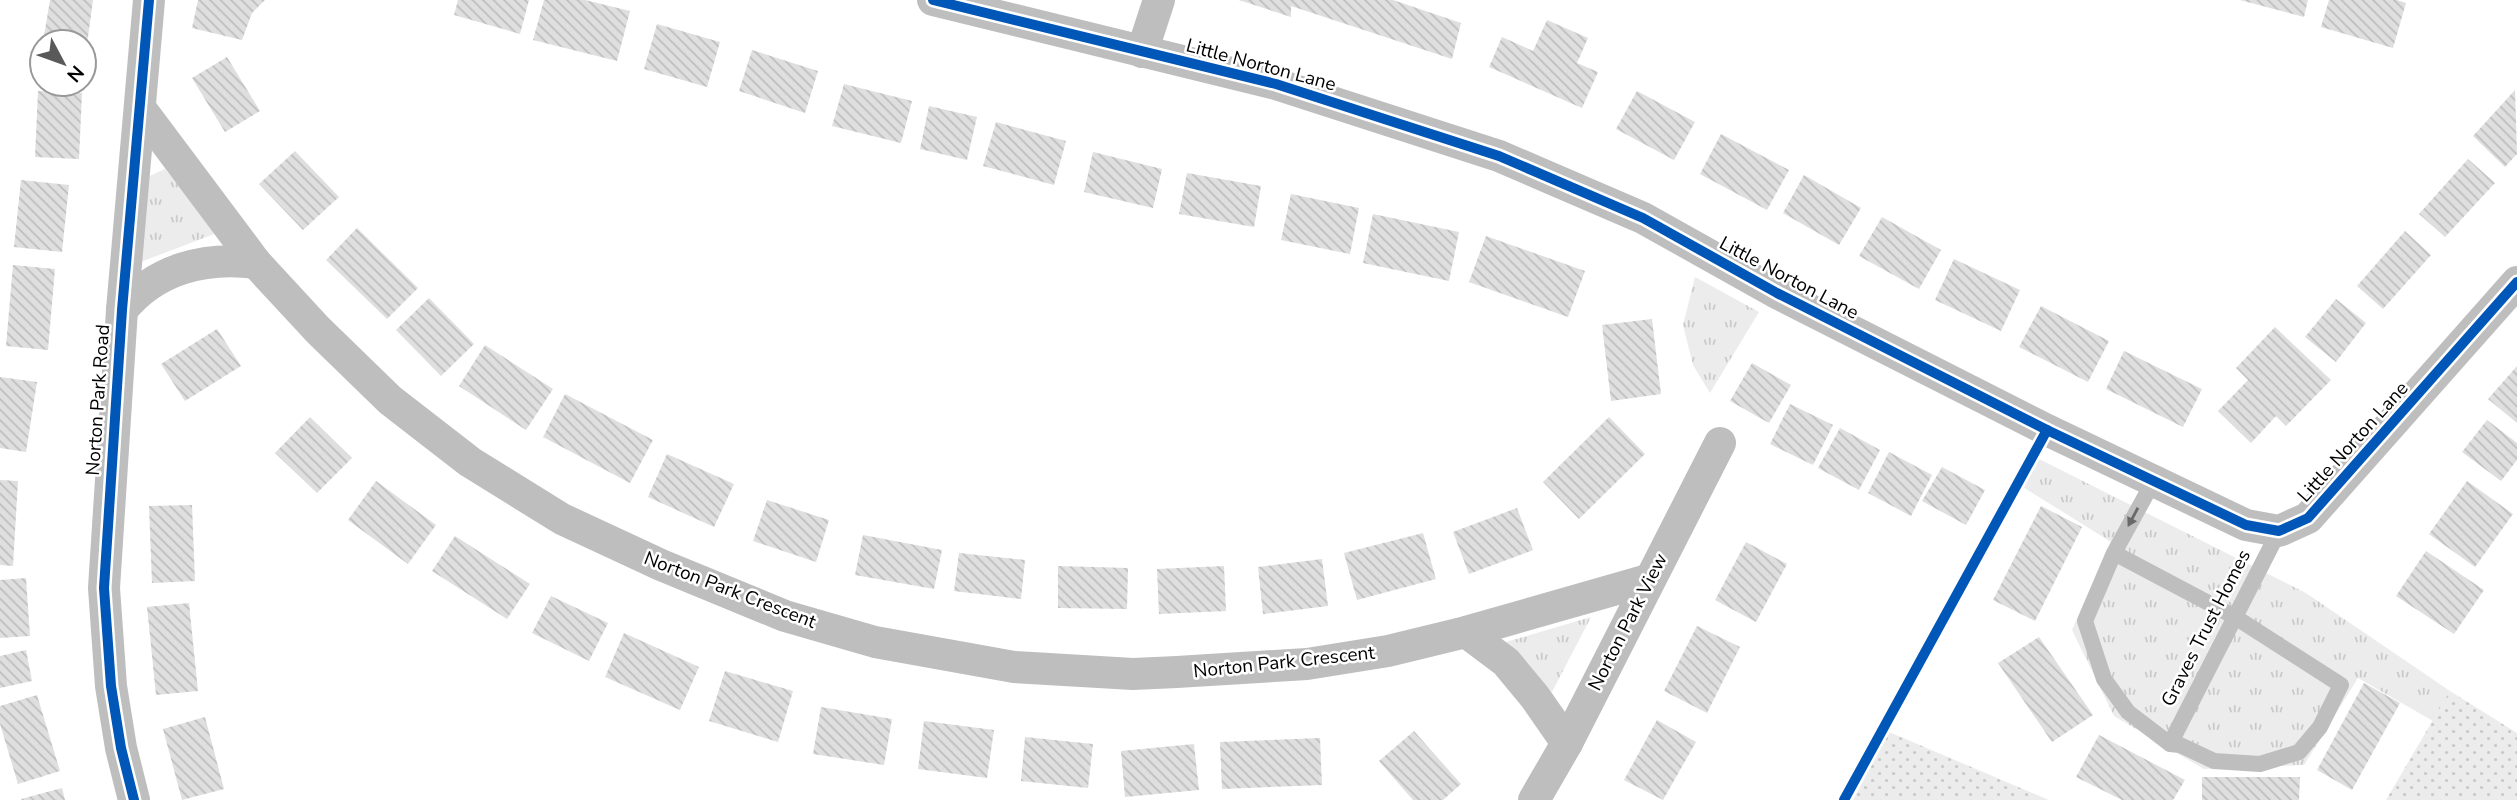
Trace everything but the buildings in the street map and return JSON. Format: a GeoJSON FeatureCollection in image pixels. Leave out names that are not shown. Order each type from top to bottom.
{"type":"FeatureCollection","features":[{"type":"Feature","properties":{"kind":"street","name":"Norton Park Road"},"geometry":{"type":"LineString","coordinates":[[134,800],[121,748],[111,686],[104,588],[122,310],[149,0]]}},
{"type":"Feature","properties":{"kind":"street","name":"Little Norton Lane"},"geometry":{"type":"LineString","coordinates":[[933,0],[1276,84],[1499,156],[1643,219],[1777,293],[2153,482],[2246,525],[2279,531],[2308,519],[2517,282]]}},
{"type":"Feature","properties":{"kind":"street"},"geometry":{"type":"LineString","coordinates":[[1142,52],[1159,0]]}},
{"type":"Feature","properties":{"kind":"street","name":"Norton Park Crescent"},"geometry":{"type":"LineString","coordinates":[[140,108],[256,263],[318,330],[390,400],[470,461],[562,519],[661,565],[785,616],[875,642],[1014,667],[1133,674],[1307,663],[1388,651],[1466,632],[1648,580]]}},
{"type":"Feature","properties":{"kind":"street"},"geometry":{"type":"LineString","coordinates":[[122,310],[145,286],[181,267],[226,261],[256,263]]}},
{"type":"Feature","properties":{"kind":"street","name":"Norton Park View"},"geometry":{"type":"LineString","coordinates":[[1534,800],[1567,743],[1720,443]]}},
{"type":"Feature","properties":{"kind":"street"},"geometry":{"type":"LineString","coordinates":[[1466,632],[1506,662],[1535,697],[1567,743]]}},
{"type":"Feature","properties":{"kind":"lane","name":"Graves Trust Homes"},"geometry":{"type":"LineString","coordinates":[[2153,482],[2114,553],[2085,621],[2104,679],[2128,712],[2170,744],[2180,745],[2214,761],[2260,764],[2298,752],[2320,727],[2341,685],[2235,617]]}},
{"type":"Feature","properties":{"kind":"lane","name":"Graves Trust Homes"},"geometry":{"type":"LineString","coordinates":[[2170,744],[2279,531]]}},
{"type":"Feature","properties":{"kind":"lane"},"geometry":{"type":"LineString","coordinates":[[2114,553],[2235,617]]}},
{"type":"Feature","properties":{"kind":"green space"},"geometry":{"type":"Polygon","coordinates":[[[165,169],[217,233],[138,263],[145,178],[165,169]]]}},
{"type":"Feature","properties":{"kind":"green space"},"geometry":{"type":"Polygon","coordinates":[[[1695,277],[1759,312],[1710,393],[1693,365],[1683,325],[1695,277]]]}},
{"type":"Feature","properties":{"kind":"green space"},"geometry":{"type":"Polygon","coordinates":[[[2037,458],[2306,593],[2450,691],[2433,721],[2358,678],[2304,765],[2204,769],[2114,716],[2072,630],[2111,542],[2023,487],[2037,458]]]}},
{"type":"Feature","properties":{"kind":"green space"},"geometry":{"type":"Polygon","coordinates":[[[1591,617],[1552,692],[1506,642],[1591,617]]]}},
{"type":"Feature","properties":{"kind":"green space"},"geometry":{"type":"Polygon","coordinates":[[[2450,691],[2517,733],[2517,800],[2386,800],[2450,691]]]}},
{"type":"Feature","properties":{"kind":"green space"},"geometry":{"type":"Polygon","coordinates":[[[1889,732],[2049,800],[1853,800],[1889,732]]]}},
{"type":"Feature","properties":{"kind":"cycle path"},"geometry":{"type":"LineString","coordinates":[[134,800],[121,748],[111,686],[104,588],[122,310],[149,0]]}},
{"type":"Feature","properties":{"kind":"cycle path"},"geometry":{"type":"LineString","coordinates":[[933,0],[1276,84],[1499,156],[1643,218],[1777,293],[2047,430],[2246,525],[2279,531],[2308,518],[2517,282]]}},
{"type":"Feature","properties":{"kind":"cycle path"},"geometry":{"type":"LineString","coordinates":[[1844,800],[2047,430]]}}]}
